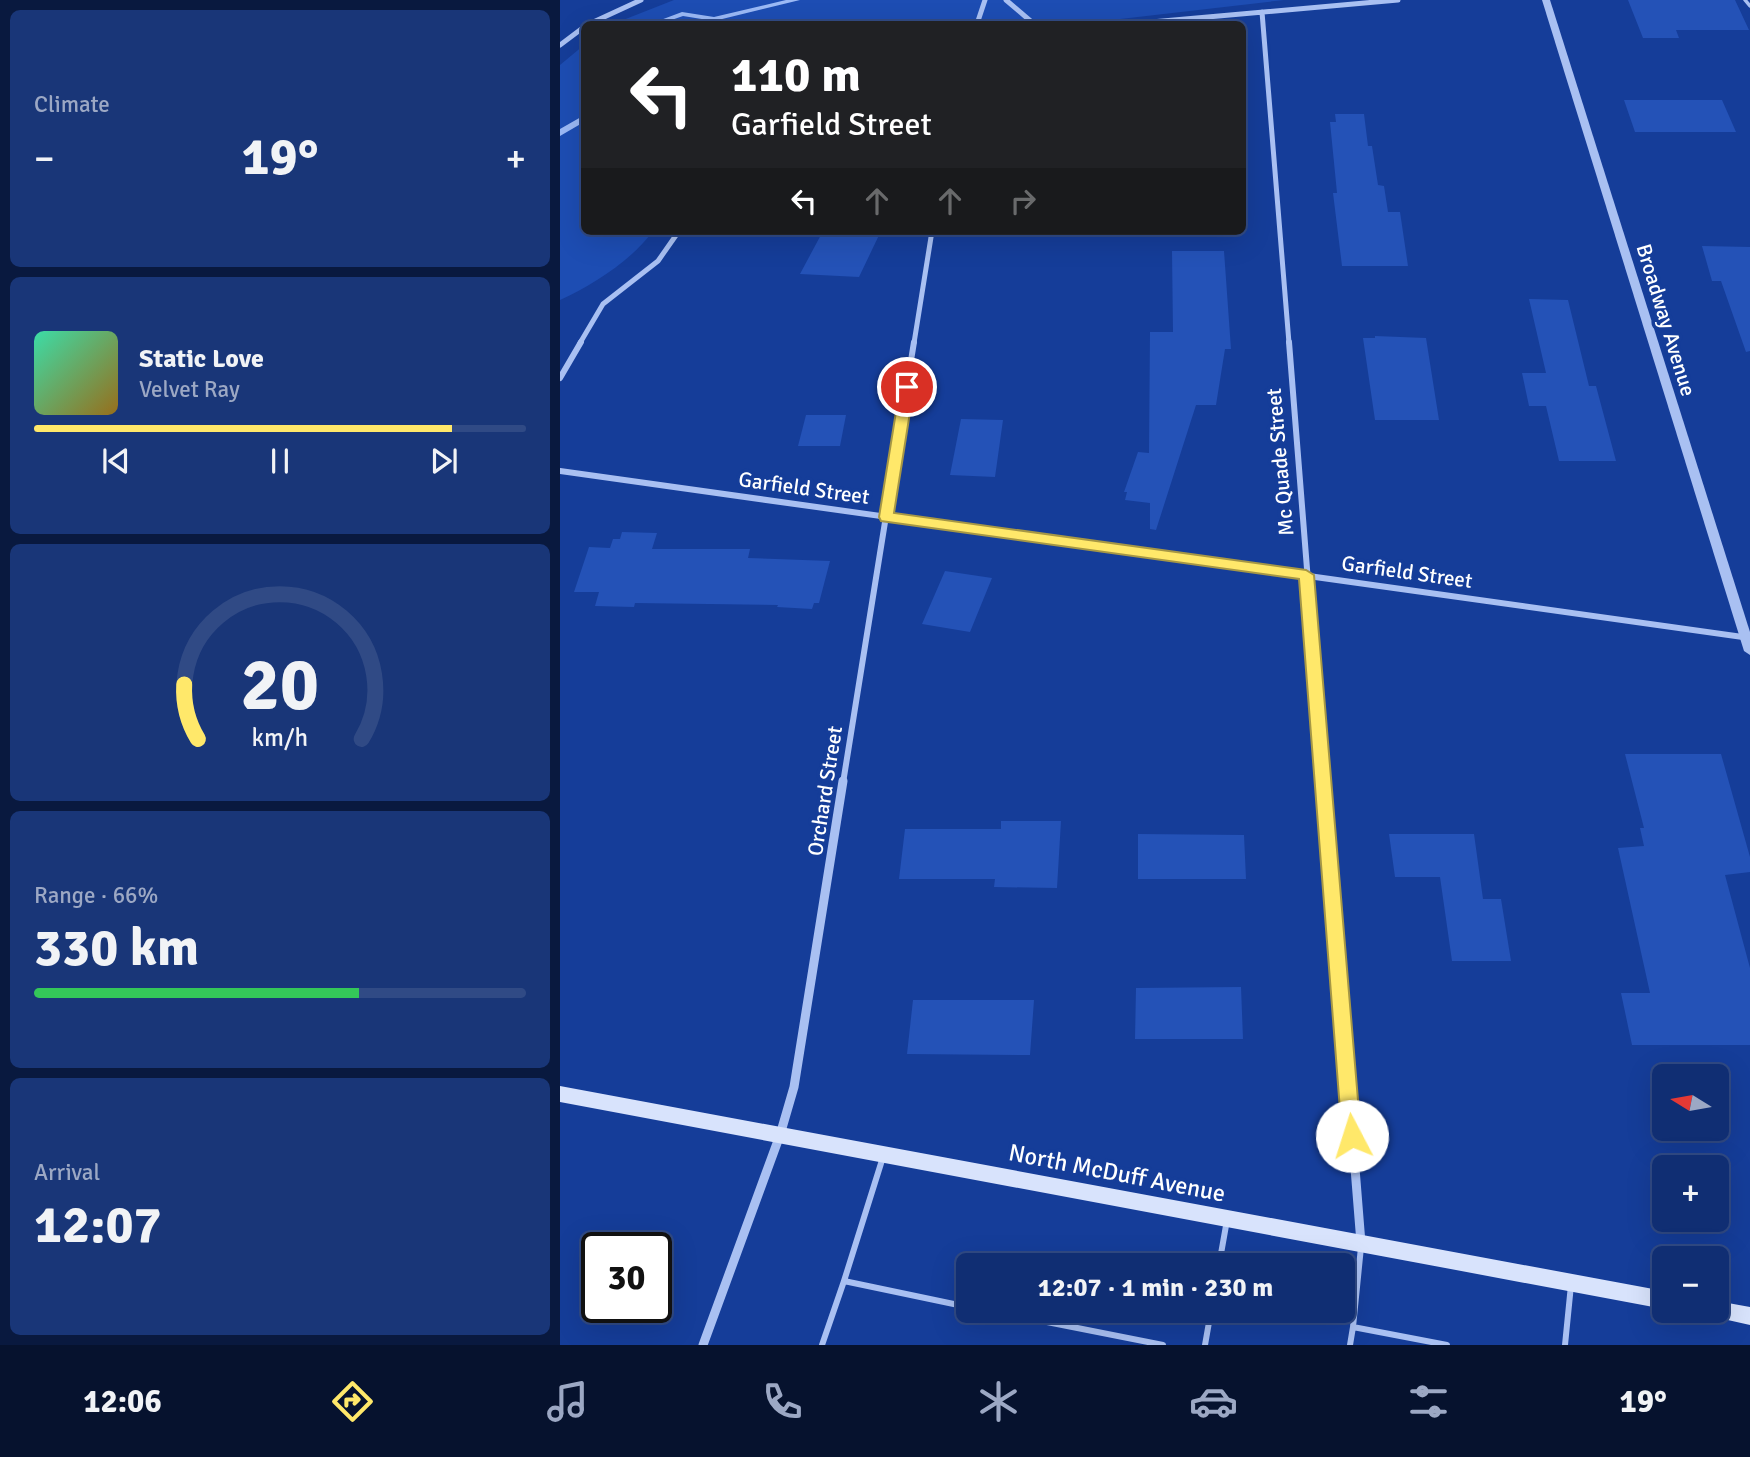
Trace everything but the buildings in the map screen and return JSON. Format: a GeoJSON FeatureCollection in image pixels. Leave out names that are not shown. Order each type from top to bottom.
{"type":"FeatureCollection","features":[{"type":"Feature","properties":{"kind":"main road","name":"North McDuff Avenue"},"geometry":{"type":"LineString","coordinates":[[560,1094],[1652,1298]]}},
{"type":"Feature","properties":{"kind":"main road"},"geometry":{"type":"LineString","coordinates":[[1729,1312],[1750,1316]]}},
{"type":"Feature","properties":{"kind":"street"},"geometry":{"type":"LineString","coordinates":[[597,21],[641,0]]}},
{"type":"Feature","properties":{"kind":"street"},"geometry":{"type":"LineString","coordinates":[[978,21],[985,0]]}},
{"type":"Feature","properties":{"kind":"street"},"geometry":{"type":"LineString","coordinates":[[1006,0],[1030,21]]}},
{"type":"Feature","properties":{"kind":"street"},"geometry":{"type":"LineString","coordinates":[[1162,21],[1398,0]]}},
{"type":"Feature","properties":{"kind":"street","name":"Broadway Avenue"},"geometry":{"type":"LineString","coordinates":[[1546,0],[1750,651]]}},
{"type":"Feature","properties":{"kind":"street","name":"Mc Quade Street"},"geometry":{"type":"LineString","coordinates":[[1262,12],[1361,1243]]}},
{"type":"Feature","properties":{"kind":"street"},"geometry":{"type":"LineString","coordinates":[[560,45],[581,30]]}},
{"type":"Feature","properties":{"kind":"street"},"geometry":{"type":"LineString","coordinates":[[560,379],[603,304],[658,261],[676,235]]}},
{"type":"Feature","properties":{"kind":"street","name":"Orchard Street"},"geometry":{"type":"LineString","coordinates":[[703,1345],[780,1135],[794,1087],[931,235]]}},
{"type":"Feature","properties":{"kind":"street","name":"Garfield Street"},"geometry":{"type":"LineString","coordinates":[[560,471],[1748,638]]}},
{"type":"Feature","properties":{"kind":"lane"},"geometry":{"type":"LineString","coordinates":[[1745,0],[1750,6]]}},
{"type":"Feature","properties":{"kind":"lane"},"geometry":{"type":"LineString","coordinates":[[822,1345],[884,1154]]}},
{"type":"Feature","properties":{"kind":"lane"},"geometry":{"type":"LineString","coordinates":[[1221,1253],[1227,1219]]}},
{"type":"Feature","properties":{"kind":"lane"},"geometry":{"type":"LineString","coordinates":[[1350,1345],[1361,1243]]}},
{"type":"Feature","properties":{"kind":"lane"},"geometry":{"type":"LineString","coordinates":[[844,1281],[956,1304]]}},
{"type":"Feature","properties":{"kind":"lane"},"geometry":{"type":"LineString","coordinates":[[1564,1345],[1571,1282]]}},
{"type":"Feature","properties":{"kind":"lane"},"geometry":{"type":"LineString","coordinates":[[1052,1323],[1163,1345]]}},
{"type":"Feature","properties":{"kind":"lane"},"geometry":{"type":"LineString","coordinates":[[1205,1345],[1209,1323]]}},
{"type":"Feature","properties":{"kind":"lane"},"geometry":{"type":"LineString","coordinates":[[1353,1327],[1447,1345]]}},
{"type":"Feature","properties":{"kind":"shaded area"},"geometry":{"type":"Polygon","coordinates":[[[674,0],[1284,0],[1103,21],[621,21],[674,0]]]}},
{"type":"Feature","properties":{"kind":"shaded area"},"geometry":{"type":"Polygon","coordinates":[[[581,48],[581,235],[650,235],[611,271],[560,300],[560,65],[581,48]]]}},
{"type":"Feature","properties":{"kind":"waterway"},"geometry":{"type":"LineString","coordinates":[[662,21],[682,14],[714,19],[796,0]]}},
{"type":"Feature","properties":{"kind":"waterway"},"geometry":{"type":"LineString","coordinates":[[560,133],[581,121]]}},
{"type":"Feature","properties":{"kind":"route"},"geometry":{"type":"LineString","coordinates":[[907,387],[886,517],[1306,575],[1352,1136]]}}]}
